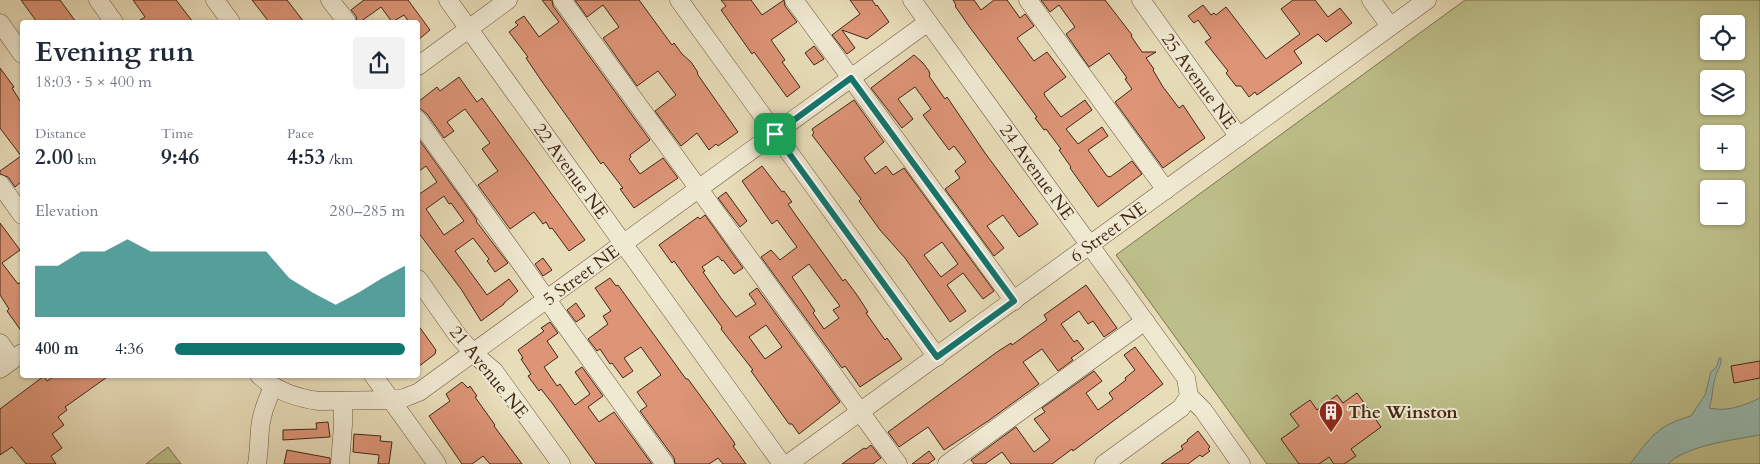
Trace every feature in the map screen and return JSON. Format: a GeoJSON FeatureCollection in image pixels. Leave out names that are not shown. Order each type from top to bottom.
{"type":"FeatureCollection","features":[{"type":"Feature","properties":{"kind":"street"},"geometry":{"type":"LineString","coordinates":[[98,0],[113,20]]}},
{"type":"Feature","properties":{"kind":"street"},"geometry":{"type":"LineString","coordinates":[[215,0],[230,20]]}},
{"type":"Feature","properties":{"kind":"street"},"geometry":{"type":"LineString","coordinates":[[330,0],[345,20]]}},
{"type":"Feature","properties":{"kind":"street","name":"22 Avenue NE"},"geometry":{"type":"LineString","coordinates":[[448,0],[782,464]]}},
{"type":"Feature","properties":{"kind":"street"},"geometry":{"type":"LineString","coordinates":[[420,65],[508,0]]}},
{"type":"Feature","properties":{"kind":"street"},"geometry":{"type":"LineString","coordinates":[[562,0],[898,464]]}},
{"type":"Feature","properties":{"kind":"street"},"geometry":{"type":"LineString","coordinates":[[679,0],[937,357]]}},
{"type":"Feature","properties":{"kind":"street"},"geometry":{"type":"LineString","coordinates":[[794,0],[1014,301]]}},
{"type":"Feature","properties":{"kind":"street","name":"24 Avenue NE"},"geometry":{"type":"LineString","coordinates":[[912,0],[1186,378],[1189,396]]}},
{"type":"Feature","properties":{"kind":"street"},"geometry":{"type":"LineString","coordinates":[[1028,0],[1166,190]]}},
{"type":"Feature","properties":{"kind":"street","name":"25 Avenue NE"},"geometry":{"type":"LineString","coordinates":[[1141,0],[1239,137]]}},
{"type":"Feature","properties":{"kind":"street"},"geometry":{"type":"LineString","coordinates":[[1371,0],[1390,26]]}},
{"type":"Feature","properties":{"kind":"street","name":"6 Street NE"},"geometry":{"type":"LineString","coordinates":[[788,464],[1427,0]]}},
{"type":"Feature","properties":{"kind":"street","name":"5 Street NE"},"geometry":{"type":"LineString","coordinates":[[262,378],[273,387],[307,400],[392,400],[419,392],[474,354],[928,22]]}},
{"type":"Feature","properties":{"kind":"street"},"geometry":{"type":"LineString","coordinates":[[0,23],[20,51]]}},
{"type":"Feature","properties":{"kind":"street"},"geometry":{"type":"LineString","coordinates":[[420,123],[665,464]]}},
{"type":"Feature","properties":{"kind":"street"},"geometry":{"type":"LineString","coordinates":[[0,184],[20,212]]}},
{"type":"Feature","properties":{"kind":"street","name":"21 Avenue NE"},"geometry":{"type":"LineString","coordinates":[[420,282],[458,336],[474,354],[494,371],[561,464]]}},
{"type":"Feature","properties":{"kind":"street"},"geometry":{"type":"LineString","coordinates":[[947,464],[1145,321]]}},
{"type":"Feature","properties":{"kind":"street"},"geometry":{"type":"LineString","coordinates":[[0,343],[12,360]]}},
{"type":"Feature","properties":{"kind":"street"},"geometry":{"type":"LineString","coordinates":[[375,378],[436,464]]}},
{"type":"Feature","properties":{"kind":"street"},"geometry":{"type":"LineString","coordinates":[[257,464],[260,447],[260,428],[264,409],[273,387]]}},
{"type":"Feature","properties":{"kind":"street"},"geometry":{"type":"LineString","coordinates":[[1104,464],[1181,408],[1189,396],[1203,410],[1241,464]]}},
{"type":"Feature","properties":{"kind":"street"},"geometry":{"type":"LineString","coordinates":[[340,464],[343,401]]}},
{"type":"Feature","properties":{"kind":"green space"},"geometry":{"type":"Polygon","coordinates":[[[1465,0],[1760,0],[1760,464],[1267,464],[1116,255],[1465,0]]]}},
{"type":"Feature","properties":{"kind":"green space"},"geometry":{"type":"Polygon","coordinates":[[[168,447],[181,464],[146,464],[168,447]]]}},
{"type":"Feature","properties":{"kind":"water"},"geometry":{"type":"Polygon","coordinates":[[[1719,358],[1721,358],[1721,364],[1713,386],[1709,408],[1735,408],[1760,398],[1760,435],[1698,448],[1686,452],[1668,464],[1630,464],[1643,447],[1662,428],[1691,416],[1705,395],[1711,372],[1717,366],[1719,358]]]}},
{"type":"Feature","properties":{"kind":"building"},"geometry":{"type":"Polygon","coordinates":[[[21,0],[60,0],[75,20],[36,20],[21,0]]]}},
{"type":"Feature","properties":{"kind":"building"},"geometry":{"type":"Polygon","coordinates":[[[133,0],[176,0],[191,20],[140,20],[145,17],[133,0]]]}},
{"type":"Feature","properties":{"kind":"building"},"geometry":{"type":"Polygon","coordinates":[[[252,0],[287,0],[302,20],[267,20],[252,0]]]}},
{"type":"Feature","properties":{"kind":"building"},"geometry":{"type":"Polygon","coordinates":[[[364,0],[408,0],[430,30],[420,38],[420,20],[408,20],[404,15],[395,20],[391,20],[381,7],[363,20],[357,20],[351,10],[364,0]]]}},
{"type":"Feature","properties":{"kind":"building"},"geometry":{"type":"Polygon","coordinates":[[[542,0],[552,0],[553,6],[650,140],[630,155],[629,159],[640,174],[663,158],[678,178],[634,208],[620,189],[623,188],[603,162],[601,164],[509,32],[518,25],[515,22],[524,16],[539,37],[559,22],[542,0]]]}},
{"type":"Feature","properties":{"kind":"building"},"geometry":{"type":"Polygon","coordinates":[[[575,0],[639,0],[672,45],[674,43],[691,62],[738,132],[709,150],[697,133],[681,146],[655,111],[676,95],[658,71],[637,86],[603,38],[619,27],[603,5],[587,17],[575,0]]]}},
{"type":"Feature","properties":{"kind":"building"},"geometry":{"type":"Polygon","coordinates":[[[721,0],[751,0],[762,15],[784,0],[785,6],[797,22],[771,40],[785,60],[782,62],[800,87],[787,97],[754,52],[752,54],[721,10],[726,6],[721,0]]]}},
{"type":"Feature","properties":{"kind":"building"},"geometry":{"type":"Polygon","coordinates":[[[850,0],[872,0],[889,22],[867,39],[842,30],[855,48],[847,54],[832,35],[860,14],[850,0]]]}},
{"type":"Feature","properties":{"kind":"building"},"geometry":{"type":"Polygon","coordinates":[[[953,0],[974,0],[981,10],[994,0],[1007,0],[1020,18],[1025,14],[1034,26],[1017,38],[1034,61],[1047,52],[1066,77],[1044,93],[1045,96],[1061,117],[1085,100],[1092,110],[1066,129],[1078,144],[1102,127],[1108,136],[1088,150],[1107,176],[1110,177],[1132,161],[1142,174],[1098,207],[1070,168],[1059,150],[1061,149],[1035,118],[1037,117],[971,29],[953,0]]]}},
{"type":"Feature","properties":{"kind":"building"},"geometry":{"type":"Polygon","coordinates":[[[1041,0],[1105,0],[1132,35],[1142,52],[1156,52],[1146,58],[1163,87],[1179,108],[1183,105],[1205,138],[1163,168],[1115,102],[1132,89],[1125,79],[1127,78],[1109,53],[1089,67],[1066,34],[1075,27],[1059,5],[1050,12],[1041,0]]]}},
{"type":"Feature","properties":{"kind":"building"},"geometry":{"type":"Polygon","coordinates":[[[1293,0],[1315,0],[1328,17],[1340,8],[1352,23],[1326,42],[1318,34],[1294,51],[1302,63],[1257,95],[1255,92],[1249,97],[1241,86],[1236,86],[1226,73],[1228,71],[1205,42],[1211,38],[1198,20],[1194,23],[1188,16],[1203,5],[1211,15],[1214,13],[1216,15],[1226,7],[1266,59],[1300,34],[1281,9],[1293,0]]]}},
{"type":"Feature","properties":{"kind":"building"},"geometry":{"type":"Polygon","coordinates":[[[814,46],[824,59],[814,65],[805,53],[814,46]]]}},
{"type":"Feature","properties":{"kind":"building"},"geometry":{"type":"Polygon","coordinates":[[[914,55],[929,71],[929,76],[945,99],[947,97],[985,153],[1038,224],[1019,237],[1003,215],[987,226],[1004,248],[994,256],[945,189],[960,178],[955,171],[966,162],[954,146],[949,150],[923,115],[931,109],[915,87],[898,99],[913,119],[902,128],[871,88],[914,55]]]}},
{"type":"Feature","properties":{"kind":"building"},"geometry":{"type":"Polygon","coordinates":[[[0,68],[14,87],[12,88],[20,101],[20,155],[0,128],[0,68]]]}},
{"type":"Feature","properties":{"kind":"building"},"geometry":{"type":"Polygon","coordinates":[[[459,77],[477,102],[482,98],[585,240],[569,251],[552,228],[550,229],[546,222],[543,224],[534,212],[510,229],[478,185],[498,171],[482,149],[490,143],[465,109],[447,122],[454,131],[444,138],[427,114],[420,109],[420,100],[437,87],[440,91],[459,77]]]}},
{"type":"Feature","properties":{"kind":"building"},"geometry":{"type":"Polygon","coordinates":[[[854,100],[884,142],[864,158],[875,174],[886,166],[893,175],[904,168],[994,291],[983,299],[963,273],[947,285],[966,311],[950,322],[905,258],[880,230],[859,201],[861,199],[812,135],[814,133],[812,129],[854,100]],[[942,242],[924,255],[941,277],[958,264],[942,242]]]}},
{"type":"Feature","properties":{"kind":"building"},"geometry":{"type":"Polygon","coordinates":[[[420,141],[508,263],[495,272],[487,261],[489,259],[473,238],[455,251],[487,295],[509,279],[518,291],[481,321],[461,289],[420,235],[420,194],[437,182],[426,166],[420,170],[420,141]],[[444,196],[426,209],[444,235],[464,221],[451,203],[449,204],[444,196]]]}},
{"type":"Feature","properties":{"kind":"building"},"geometry":{"type":"Polygon","coordinates":[[[20,157],[20,183],[15,187],[8,177],[0,174],[0,171],[20,157]]]}},
{"type":"Feature","properties":{"kind":"building"},"geometry":{"type":"Polygon","coordinates":[[[762,166],[792,202],[788,204],[792,210],[843,281],[845,279],[857,295],[868,312],[866,313],[885,340],[887,338],[902,359],[860,387],[845,366],[842,368],[761,257],[771,250],[780,260],[797,247],[777,220],[772,224],[742,181],[762,166]],[[809,264],[792,277],[815,311],[813,313],[824,329],[839,318],[833,310],[840,306],[809,264]]]}},
{"type":"Feature","properties":{"kind":"building"},"geometry":{"type":"Polygon","coordinates":[[[726,192],[747,221],[740,227],[718,198],[726,192]]]}},
{"type":"Feature","properties":{"kind":"building"},"geometry":{"type":"Polygon","coordinates":[[[705,215],[743,268],[734,274],[718,256],[702,267],[705,271],[703,272],[721,298],[736,317],[756,304],[749,294],[757,288],[840,402],[799,434],[792,424],[789,424],[751,371],[753,370],[721,329],[722,327],[674,261],[672,263],[659,245],[698,217],[700,219],[705,215]],[[766,325],[749,337],[765,359],[782,347],[766,325]]]}},
{"type":"Feature","properties":{"kind":"building"},"geometry":{"type":"Polygon","coordinates":[[[0,223],[20,250],[2,263],[18,284],[20,282],[20,329],[7,311],[9,309],[0,295],[0,223]]]}},
{"type":"Feature","properties":{"kind":"building"},"geometry":{"type":"Polygon","coordinates":[[[543,258],[552,270],[543,276],[535,264],[543,258]]]}},
{"type":"Feature","properties":{"kind":"building"},"geometry":{"type":"Polygon","coordinates":[[[610,278],[616,286],[618,285],[686,379],[688,379],[734,442],[735,445],[733,446],[746,464],[723,464],[718,458],[709,464],[675,464],[674,458],[640,411],[647,406],[637,392],[661,375],[641,347],[624,358],[633,371],[623,378],[600,349],[597,351],[588,339],[608,324],[603,316],[611,311],[595,288],[610,278]]]}},
{"type":"Feature","properties":{"kind":"building"},"geometry":{"type":"Polygon","coordinates":[[[1086,285],[1117,328],[1104,337],[1093,321],[1088,324],[1079,311],[1061,324],[1074,342],[1077,340],[1084,349],[1071,358],[1073,360],[1058,371],[1042,349],[1023,362],[1039,384],[988,421],[944,450],[928,427],[899,447],[888,432],[997,352],[1011,343],[1012,345],[1047,320],[1044,315],[1086,285]]]}},
{"type":"Feature","properties":{"kind":"building"},"geometry":{"type":"Polygon","coordinates":[[[576,303],[585,316],[576,322],[567,310],[576,303]]]}},
{"type":"Feature","properties":{"kind":"building"},"geometry":{"type":"Polygon","coordinates":[[[550,322],[558,333],[547,341],[558,357],[544,367],[557,386],[560,384],[575,405],[590,394],[575,372],[582,367],[603,396],[588,407],[599,422],[614,412],[652,464],[596,464],[552,403],[541,389],[539,391],[528,376],[531,374],[521,359],[523,358],[518,350],[544,331],[541,328],[550,322]]]}},
{"type":"Feature","properties":{"kind":"building"},"geometry":{"type":"Polygon","coordinates":[[[420,328],[436,350],[435,354],[420,365],[420,328]]]}},
{"type":"Feature","properties":{"kind":"building"},"geometry":{"type":"Polygon","coordinates":[[[1135,347],[1163,384],[1073,451],[1072,449],[1052,464],[1011,464],[1002,452],[985,464],[974,464],[971,460],[1016,427],[1034,452],[1050,440],[1034,419],[1045,412],[1042,408],[1094,371],[1102,381],[1086,393],[1098,410],[1113,399],[1109,393],[1126,380],[1125,378],[1135,370],[1124,355],[1135,347]]]}},
{"type":"Feature","properties":{"kind":"building"},"geometry":{"type":"Polygon","coordinates":[[[1760,361],[1760,378],[1734,383],[1731,366],[1760,361]]]}},
{"type":"Feature","properties":{"kind":"building"},"geometry":{"type":"Polygon","coordinates":[[[41,378],[45,378],[47,381],[52,378],[106,378],[65,407],[67,410],[58,417],[64,425],[52,434],[62,448],[51,456],[56,464],[26,464],[12,447],[0,455],[0,409],[41,378]]]}},
{"type":"Feature","properties":{"kind":"building"},"geometry":{"type":"Polygon","coordinates":[[[462,382],[468,388],[470,386],[494,426],[522,464],[490,464],[483,456],[472,464],[462,464],[429,416],[450,401],[446,394],[462,382]]]}},
{"type":"Feature","properties":{"kind":"building","name":"The Winston"},"geometry":{"type":"Polygon","coordinates":[[[1357,393],[1381,427],[1351,449],[1356,456],[1344,464],[1334,464],[1329,457],[1319,464],[1299,464],[1281,439],[1299,426],[1290,414],[1310,400],[1317,410],[1337,395],[1343,403],[1357,393]]]}},
{"type":"Feature","properties":{"kind":"building"},"geometry":{"type":"Polygon","coordinates":[[[328,422],[330,437],[283,440],[283,430],[317,429],[316,423],[328,422]]]}},
{"type":"Feature","properties":{"kind":"building"},"geometry":{"type":"Polygon","coordinates":[[[1198,431],[1210,447],[1208,449],[1210,451],[1202,457],[1200,455],[1188,464],[1161,464],[1183,449],[1181,446],[1198,431]]]}},
{"type":"Feature","properties":{"kind":"building"},"geometry":{"type":"Polygon","coordinates":[[[354,434],[381,436],[380,441],[392,442],[389,464],[378,464],[379,455],[353,452],[354,434]]]}},
{"type":"Feature","properties":{"kind":"building"},"geometry":{"type":"Polygon","coordinates":[[[871,445],[881,458],[873,464],[842,464],[864,448],[866,449],[871,445]]]}},
{"type":"Feature","properties":{"kind":"building"},"geometry":{"type":"Polygon","coordinates":[[[287,450],[330,458],[330,464],[284,464],[287,450]]]}},
{"type":"Feature","properties":{"kind":"building"},"geometry":{"type":"Polygon","coordinates":[[[929,451],[935,459],[928,464],[912,464],[929,451]]]}},
{"type":"Feature","properties":{"kind":"place","name":"The Winston"},"geometry":{"type":"Point","coordinates":[1331,433]}},
{"type":"Feature","properties":{"kind":"route"},"geometry":{"type":"LineString","coordinates":[[851,78],[1014,301],[937,357],[775,134],[851,78]]}}]}
